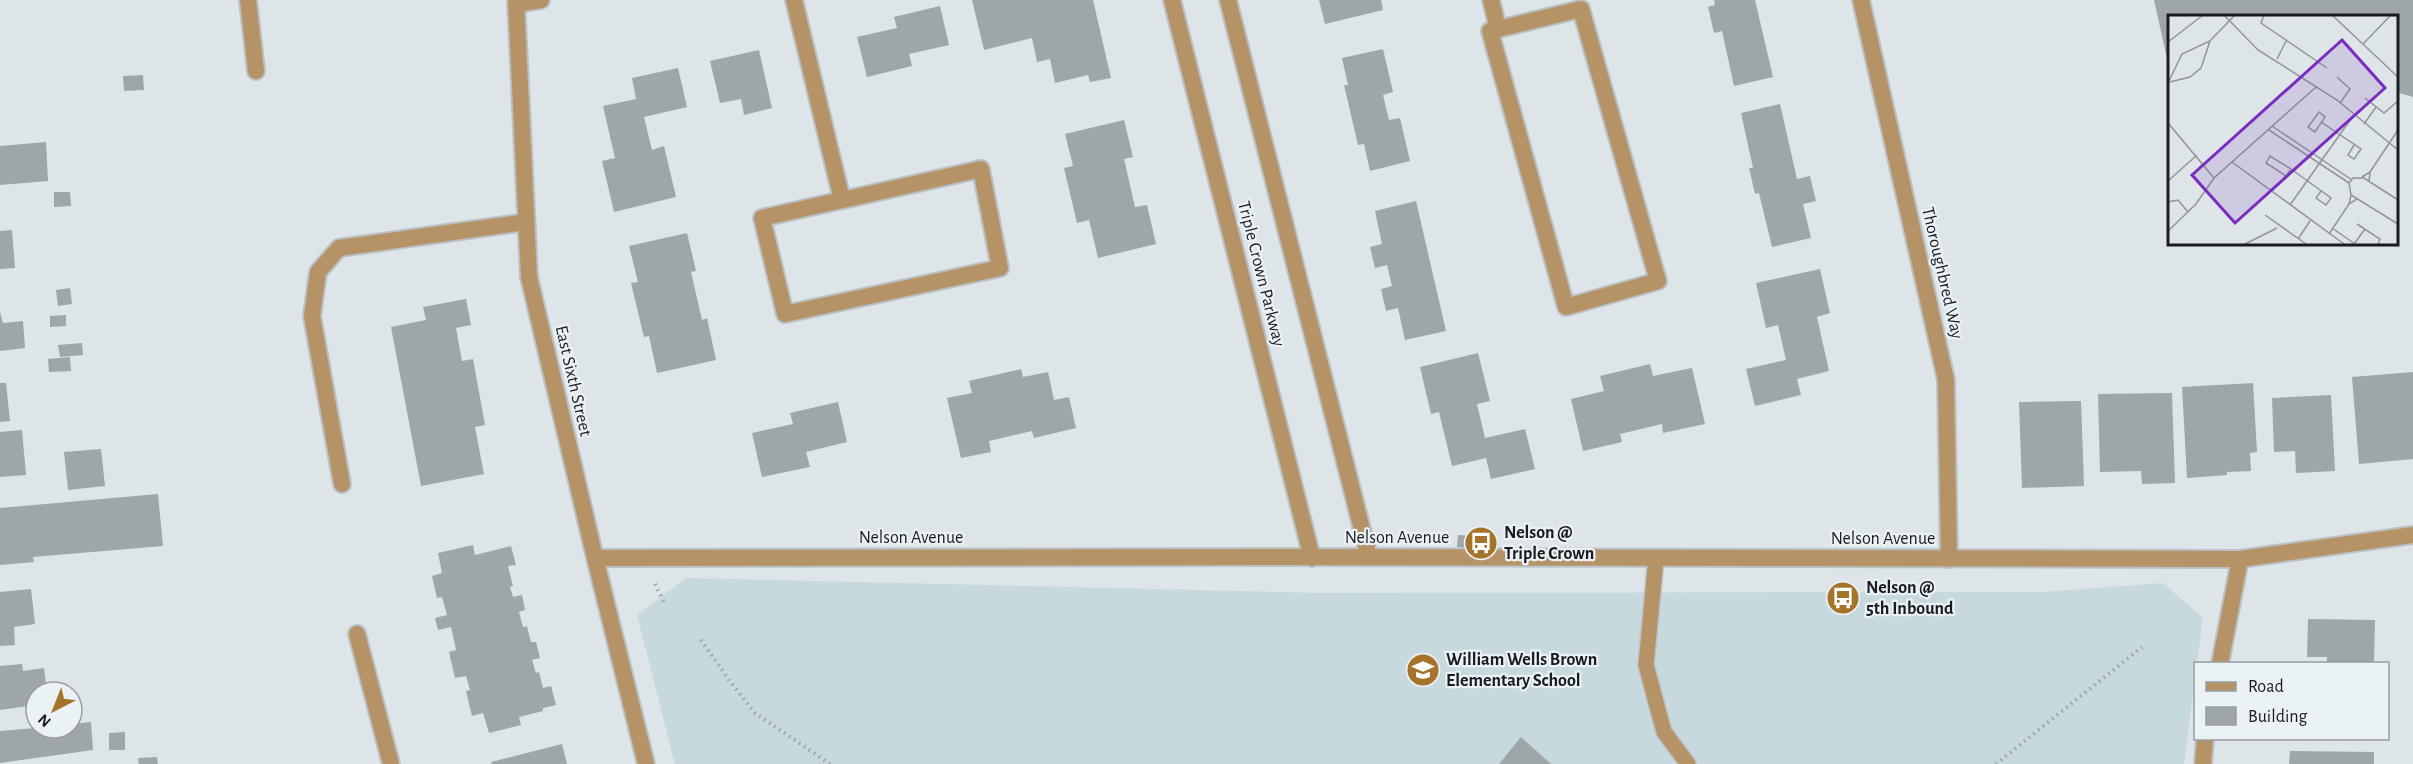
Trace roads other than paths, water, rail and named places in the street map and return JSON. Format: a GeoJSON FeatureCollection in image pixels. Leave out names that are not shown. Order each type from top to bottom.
{"type":"FeatureCollection","features":[{"type":"Feature","properties":{"kind":"street"},"geometry":{"type":"LineString","coordinates":[[248,0],[256,71]]}},
{"type":"Feature","properties":{"kind":"street"},"geometry":{"type":"LineString","coordinates":[[517,2],[541,0]]}},
{"type":"Feature","properties":{"kind":"street"},"geometry":{"type":"LineString","coordinates":[[794,0],[842,200]]}},
{"type":"Feature","properties":{"kind":"street","name":"Triple Crown Parkway"},"geometry":{"type":"LineString","coordinates":[[1172,0],[1312,558]]}},
{"type":"Feature","properties":{"kind":"street","name":"Triple Crown Parkway"},"geometry":{"type":"LineString","coordinates":[[1228,0],[1369,557]]}},
{"type":"Feature","properties":{"kind":"street"},"geometry":{"type":"LineString","coordinates":[[1491,0],[1498,29]]}},
{"type":"Feature","properties":{"kind":"street","name":"Thoroughbred Way"},"geometry":{"type":"LineString","coordinates":[[1861,0],[1946,380],[1949,559]]}},
{"type":"Feature","properties":{"kind":"street","name":"East Sixth Street"},"geometry":{"type":"LineString","coordinates":[[517,2],[529,277],[646,764]]}},
{"type":"Feature","properties":{"kind":"street"},"geometry":{"type":"LineString","coordinates":[[1581,9],[1658,281],[1566,307],[1490,31],[1498,29],[1581,9]]}},
{"type":"Feature","properties":{"kind":"street"},"geometry":{"type":"LineString","coordinates":[[981,169],[1000,268],[785,314],[762,218],[842,200],[981,169]]}},
{"type":"Feature","properties":{"kind":"street"},"geometry":{"type":"LineString","coordinates":[[342,484],[312,316],[318,272],[339,249],[526,222]]}},
{"type":"Feature","properties":{"kind":"street","name":"Nelson Avenue"},"geometry":{"type":"LineString","coordinates":[[595,558],[2240,559],[2413,535]]}},
{"type":"Feature","properties":{"kind":"street"},"geometry":{"type":"LineString","coordinates":[[2220,662],[2240,559]]}},
{"type":"Feature","properties":{"kind":"street"},"geometry":{"type":"LineString","coordinates":[[357,634],[392,764]]}},
{"type":"Feature","properties":{"kind":"street"},"geometry":{"type":"LineString","coordinates":[[2203,764],[2205,740]]}},
{"type":"Feature","properties":{"kind":"lane"},"geometry":{"type":"LineString","coordinates":[[1656,558],[1646,664],[1664,732],[1688,764]]}},
{"type":"Feature","properties":{"kind":"place","name":"Nelson @ Triple Crown"},"geometry":{"type":"Point","coordinates":[1481,543]}},
{"type":"Feature","properties":{"kind":"place","name":"Nelson @ 5th Inbound"},"geometry":{"type":"Point","coordinates":[1843,598]}},
{"type":"Feature","properties":{"kind":"place","name":"William Wells Brown Elementary School"},"geometry":{"type":"Point","coordinates":[1423,670]}}]}
